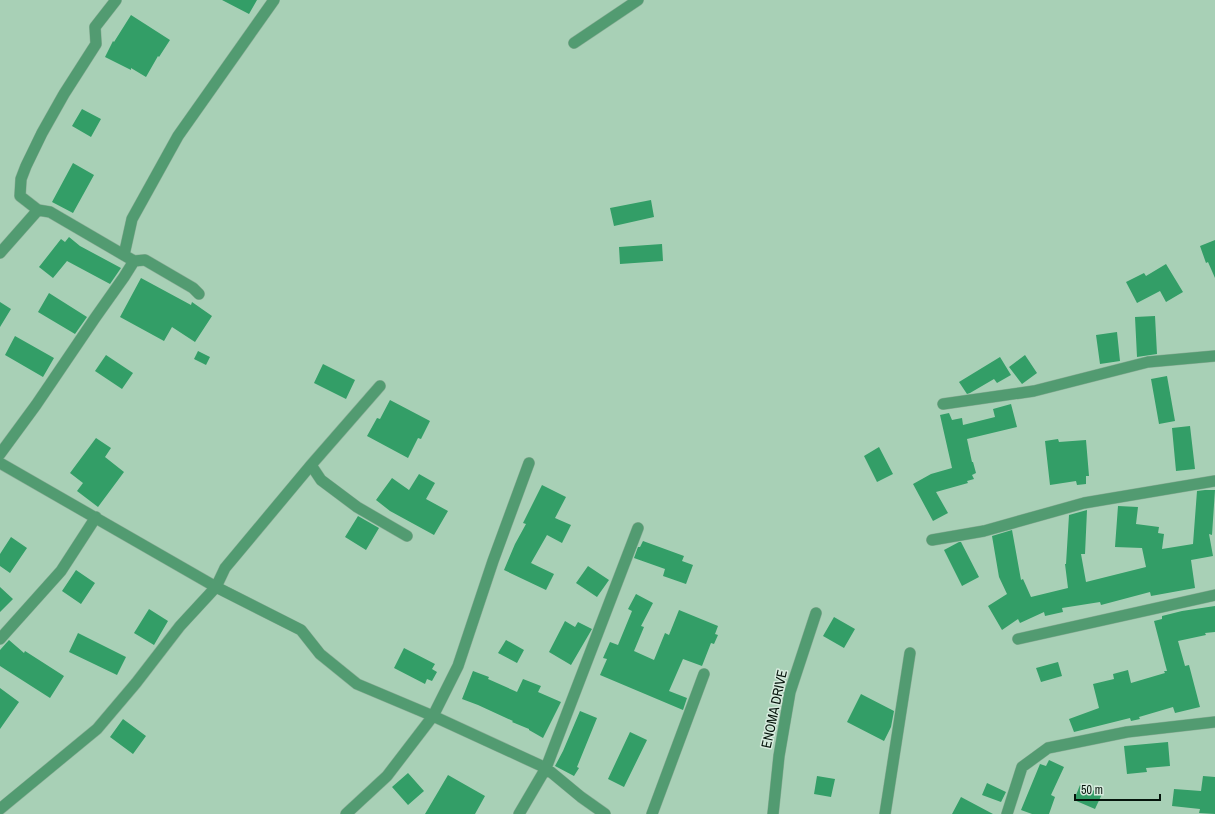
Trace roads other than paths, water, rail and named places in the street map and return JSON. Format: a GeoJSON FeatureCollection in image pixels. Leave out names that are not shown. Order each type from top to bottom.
{"type":"FeatureCollection","features":[{"type":"Feature","properties":{"kind":"street"},"geometry":{"type":"LineString","coordinates":[[116,0],[95,27],[96,44],[64,94],[42,133],[21,179],[20,196],[38,210],[50,212],[134,261],[145,260],[193,288],[199,294]]}},
{"type":"Feature","properties":{"kind":"street"},"geometry":{"type":"LineString","coordinates":[[124,255],[132,219],[178,136],[274,0]]}},
{"type":"Feature","properties":{"kind":"street"},"geometry":{"type":"LineString","coordinates":[[574,43],[638,0]]}},
{"type":"Feature","properties":{"kind":"street"},"geometry":{"type":"LineString","coordinates":[[0,253],[38,210]]}},
{"type":"Feature","properties":{"kind":"street"},"geometry":{"type":"LineString","coordinates":[[0,454],[36,405],[134,261]]}},
{"type":"Feature","properties":{"kind":"street"},"geometry":{"type":"LineString","coordinates":[[943,404],[1034,391],[1148,362],[1215,356]]}},
{"type":"Feature","properties":{"kind":"street"},"geometry":{"type":"LineString","coordinates":[[0,809],[97,729],[136,683],[180,626],[216,586],[225,568],[311,465],[380,386]]}},
{"type":"Feature","properties":{"kind":"street"},"geometry":{"type":"LineString","coordinates":[[0,463],[216,586],[301,630],[320,654],[357,684],[433,716],[546,768],[580,796],[606,814]]}},
{"type":"Feature","properties":{"kind":"street"},"geometry":{"type":"LineString","coordinates":[[346,814],[387,776],[433,716],[458,666],[528,463]]}},
{"type":"Feature","properties":{"kind":"street"},"geometry":{"type":"LineString","coordinates":[[311,465],[321,480],[357,507],[407,536]]}},
{"type":"Feature","properties":{"kind":"street"},"geometry":{"type":"LineString","coordinates":[[932,540],[984,531],[1084,503],[1215,481]]}},
{"type":"Feature","properties":{"kind":"street"},"geometry":{"type":"LineString","coordinates":[[0,639],[61,571],[96,517]]}},
{"type":"Feature","properties":{"kind":"street"},"geometry":{"type":"LineString","coordinates":[[519,814],[546,768],[638,528]]}},
{"type":"Feature","properties":{"kind":"street"},"geometry":{"type":"LineString","coordinates":[[1018,639],[1215,595]]}},
{"type":"Feature","properties":{"kind":"street","name":"ENOMA DRIVE"},"geometry":{"type":"LineString","coordinates":[[773,814],[779,756],[790,692],[816,613]]}},
{"type":"Feature","properties":{"kind":"street"},"geometry":{"type":"LineString","coordinates":[[885,814],[910,653]]}},
{"type":"Feature","properties":{"kind":"street"},"geometry":{"type":"LineString","coordinates":[[652,814],[704,674]]}},
{"type":"Feature","properties":{"kind":"street"},"geometry":{"type":"LineString","coordinates":[[1008,814],[1022,767],[1048,748],[1127,732],[1215,722]]}}]}
